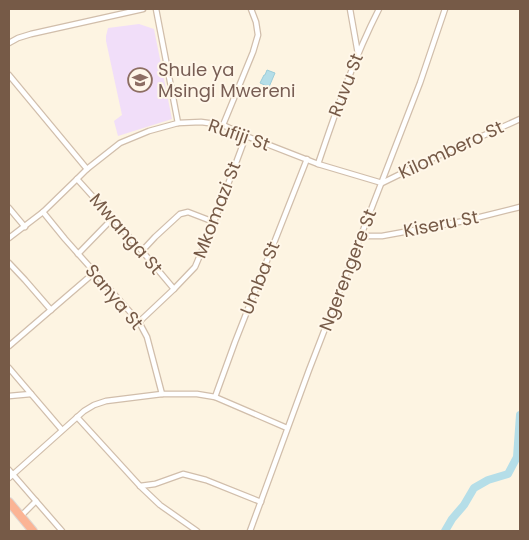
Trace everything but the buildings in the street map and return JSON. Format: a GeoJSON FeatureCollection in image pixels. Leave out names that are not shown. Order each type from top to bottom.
{"type":"FeatureCollection","features":[{"type":"Feature","properties":{"kind":"highway"},"geometry":{"type":"LineString","coordinates":[[9,502],[33,531]]}},
{"type":"Feature","properties":{"kind":"street"},"geometry":{"type":"LineString","coordinates":[[9,43],[31,34],[143,9]]}},
{"type":"Feature","properties":{"kind":"street"},"geometry":{"type":"LineString","coordinates":[[156,9],[178,123]]}},
{"type":"Feature","properties":{"kind":"street"},"geometry":{"type":"LineString","coordinates":[[223,125],[253,52],[258,35],[251,9]]}},
{"type":"Feature","properties":{"kind":"street"},"geometry":{"type":"LineString","coordinates":[[350,9],[358,54]]}},
{"type":"Feature","properties":{"kind":"street","name":"Ruvu St"},"geometry":{"type":"LineString","coordinates":[[318,164],[358,54],[379,9]]}},
{"type":"Feature","properties":{"kind":"street","name":"Ngerengere St"},"geometry":{"type":"LineString","coordinates":[[250,531],[309,370],[420,83],[445,9]]}},
{"type":"Feature","properties":{"kind":"street"},"geometry":{"type":"LineString","coordinates":[[9,75],[87,168]]}},
{"type":"Feature","properties":{"kind":"street","name":"Kilombero St"},"geometry":{"type":"LineString","coordinates":[[382,183],[520,119]]}},
{"type":"Feature","properties":{"kind":"street","name":"Rufiji St"},"geometry":{"type":"LineString","coordinates":[[9,238],[43,212],[87,168],[120,143],[149,131],[178,123],[201,122],[223,125],[318,164],[382,183]]}},
{"type":"Feature","properties":{"kind":"street","name":"Mkomazi St"},"geometry":{"type":"LineString","coordinates":[[139,322],[195,267],[246,136]]}},
{"type":"Feature","properties":{"kind":"street","name":"Umba St"},"geometry":{"type":"LineString","coordinates":[[215,397],[307,159]]}},
{"type":"Feature","properties":{"kind":"street","name":"Mwanga St"},"geometry":{"type":"LineString","coordinates":[[78,179],[174,289]]}},
{"type":"Feature","properties":{"kind":"street","name":"Kiseru St"},"geometry":{"type":"LineString","coordinates":[[362,236],[382,236],[464,221],[520,206]]}},
{"type":"Feature","properties":{"kind":"street"},"geometry":{"type":"LineString","coordinates":[[9,208],[25,227]]}},
{"type":"Feature","properties":{"kind":"street","name":"Sanya St"},"geometry":{"type":"LineString","coordinates":[[43,212],[139,322],[147,337],[162,394]]}},
{"type":"Feature","properties":{"kind":"street"},"geometry":{"type":"LineString","coordinates":[[142,251],[184,212],[214,222]]}},
{"type":"Feature","properties":{"kind":"street"},"geometry":{"type":"LineString","coordinates":[[78,254],[112,219]]}},
{"type":"Feature","properties":{"kind":"street"},"geometry":{"type":"LineString","coordinates":[[9,263],[51,310]]}},
{"type":"Feature","properties":{"kind":"street"},"geometry":{"type":"LineString","coordinates":[[9,346],[95,272]]}},
{"type":"Feature","properties":{"kind":"street"},"geometry":{"type":"LineString","coordinates":[[9,368],[62,430]]}},
{"type":"Feature","properties":{"kind":"street"},"geometry":{"type":"LineString","coordinates":[[9,396],[31,394]]}},
{"type":"Feature","properties":{"kind":"street"},"geometry":{"type":"LineString","coordinates":[[62,531],[10,474],[94,405],[106,401],[162,394],[198,394],[215,397],[287,428]]}},
{"type":"Feature","properties":{"kind":"street"},"geometry":{"type":"LineString","coordinates":[[77,418],[160,505],[197,531]]}},
{"type":"Feature","properties":{"kind":"street"},"geometry":{"type":"LineString","coordinates":[[140,486],[155,484],[184,474],[261,502]]}},
{"type":"Feature","properties":{"kind":"street"},"geometry":{"type":"LineString","coordinates":[[21,516],[36,502]]}},
{"type":"Feature","properties":{"kind":"shaded area"},"geometry":{"type":"Polygon","coordinates":[[[139,24],[154,29],[172,119],[118,136],[114,121],[122,115],[106,36],[108,28],[139,24]]]}},
{"type":"Feature","properties":{"kind":"water"},"geometry":{"type":"Polygon","coordinates":[[[267,70],[275,73],[269,87],[260,83],[267,70]]]}},
{"type":"Feature","properties":{"kind":"waterway"},"geometry":{"type":"LineString","coordinates":[[445,531],[474,488],[488,480],[508,474],[517,457],[520,415]]}},
{"type":"Feature","properties":{"kind":"place","name":"Shule ya Msingi Mwereni"},"geometry":{"type":"Point","coordinates":[140,80]}}]}
